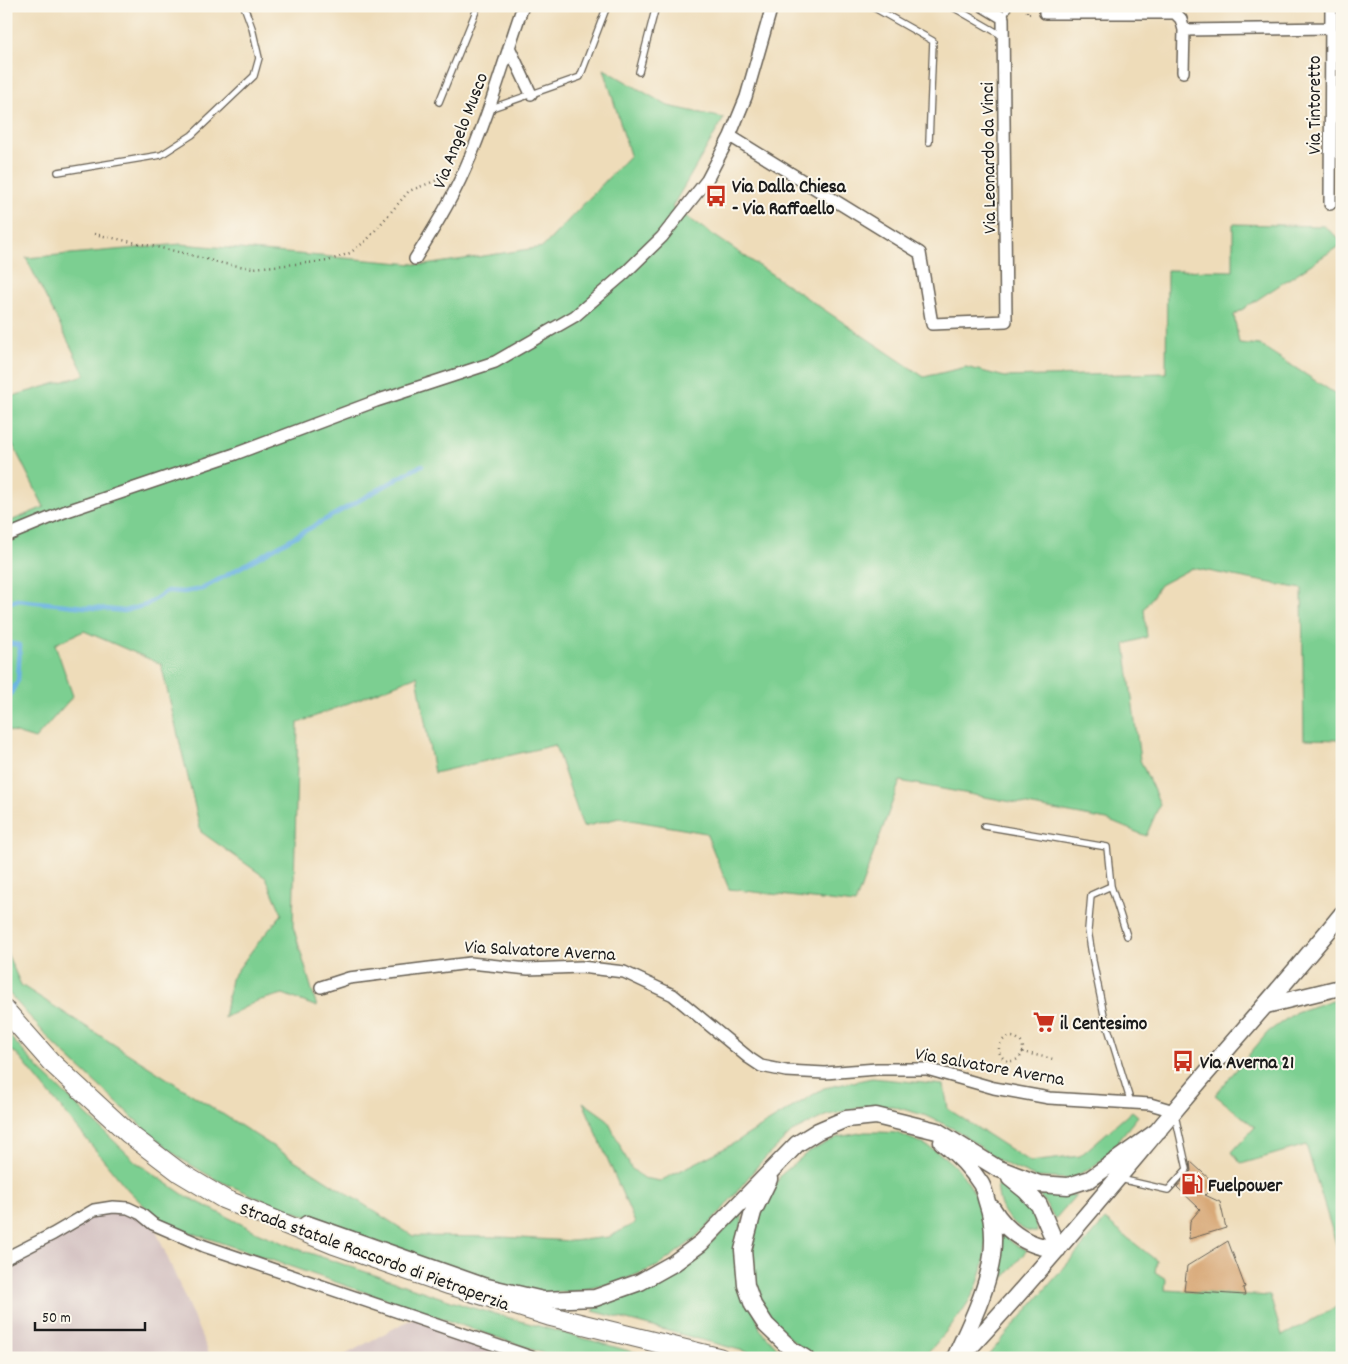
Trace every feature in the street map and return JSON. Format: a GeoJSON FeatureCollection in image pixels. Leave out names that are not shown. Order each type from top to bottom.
{"type":"FeatureCollection","features":[{"type":"Feature","properties":{"kind":"main road"},"geometry":{"type":"LineString","coordinates":[[960,1358],[1058,1249],[1174,1111],[1307,958],[1342,914]]}},
{"type":"Feature","properties":{"kind":"main road","name":"Strada statale Raccordo di Pietraperzia"},"geometry":{"type":"LineString","coordinates":[[6,1011],[51,1062],[129,1134],[186,1176],[224,1200],[333,1244],[450,1285],[550,1316],[720,1358]]}},
{"type":"Feature","properties":{"kind":"main road"},"geometry":{"type":"LineString","coordinates":[[260,1216],[294,1220],[484,1286],[543,1300],[595,1298],[640,1282],[674,1264],[701,1243],[797,1144],[818,1131],[846,1119],[876,1116],[937,1131],[997,1168],[1026,1191],[1039,1205],[1058,1249]]}},
{"type":"Feature","properties":{"kind":"main road"},"geometry":{"type":"LineString","coordinates":[[925,1127],[953,1151],[981,1184],[993,1218],[994,1245],[989,1276],[981,1300],[955,1358]]}},
{"type":"Feature","properties":{"kind":"main road"},"geometry":{"type":"LineString","coordinates":[[997,1168],[1039,1184],[1068,1186],[1090,1179],[1159,1130]]}},
{"type":"Feature","properties":{"kind":"main road"},"geometry":{"type":"LineString","coordinates":[[779,1162],[763,1190],[750,1222],[743,1250],[746,1285],[753,1305],[766,1326],[792,1350],[805,1358]]}},
{"type":"Feature","properties":{"kind":"main road"},"geometry":{"type":"LineString","coordinates":[[987,1200],[1000,1221],[1020,1238],[1032,1245],[1058,1249]]}},
{"type":"Feature","properties":{"kind":"main road"},"geometry":{"type":"LineString","coordinates":[[684,1349],[703,1358]]}},
{"type":"Feature","properties":{"kind":"street","name":"Via Angelo Musco"},"geometry":{"type":"LineString","coordinates":[[415,259],[445,212],[466,168],[489,109],[524,6]]}},
{"type":"Feature","properties":{"kind":"street"},"geometry":{"type":"LineString","coordinates":[[6,536],[64,512],[495,362],[575,316],[662,237],[707,180],[730,136],[754,74],[772,6]]}},
{"type":"Feature","properties":{"kind":"street"},"geometry":{"type":"LineString","coordinates":[[983,6],[1003,18]]}},
{"type":"Feature","properties":{"kind":"street"},"geometry":{"type":"LineString","coordinates":[[1331,6],[1342,7]]}},
{"type":"Feature","properties":{"kind":"street","name":"Via Tintoretto"},"geometry":{"type":"LineString","coordinates":[[1330,204],[1336,98],[1331,6]]}},
{"type":"Feature","properties":{"kind":"street"},"geometry":{"type":"LineString","coordinates":[[1045,9],[1175,13],[1181,19],[1184,30],[1183,72]]}},
{"type":"Feature","properties":{"kind":"street","name":"Via Leonardo da Vinci"},"geometry":{"type":"LineString","coordinates":[[730,136],[920,253],[932,324],[1006,321],[1003,18]]}},
{"type":"Feature","properties":{"kind":"street"},"geometry":{"type":"LineString","coordinates":[[1184,30],[1331,28]]}},
{"type":"Feature","properties":{"kind":"street"},"geometry":{"type":"LineString","coordinates":[[509,47],[531,94]]}},
{"type":"Feature","properties":{"kind":"street","name":"Via Salvatore Averna"},"geometry":{"type":"LineString","coordinates":[[321,986],[349,978],[470,963],[528,969],[581,967],[624,972],[674,995],[761,1066],[786,1071],[825,1073],[877,1069],[927,1069],[994,1088],[1049,1098],[1150,1104],[1174,1111]]}},
{"type":"Feature","properties":{"kind":"street"},"geometry":{"type":"LineString","coordinates":[[1264,1006],[1342,987]]}},
{"type":"Feature","properties":{"kind":"street"},"geometry":{"type":"LineString","coordinates":[[6,1258],[94,1210],[113,1207],[128,1208],[141,1214],[153,1224],[204,1246],[534,1358]]}},
{"type":"Feature","properties":{"kind":"lane"},"geometry":{"type":"LineString","coordinates":[[58,172],[162,155],[192,134],[254,76],[259,58],[252,28],[244,6]]}},
{"type":"Feature","properties":{"kind":"lane"},"geometry":{"type":"LineString","coordinates":[[439,102],[478,6]]}},
{"type":"Feature","properties":{"kind":"lane"},"geometry":{"type":"LineString","coordinates":[[489,109],[580,77],[607,6]]}},
{"type":"Feature","properties":{"kind":"lane"},"geometry":{"type":"LineString","coordinates":[[639,72],[656,6]]}},
{"type":"Feature","properties":{"kind":"lane"},"geometry":{"type":"LineString","coordinates":[[871,6],[933,42],[929,142]]}},
{"type":"Feature","properties":{"kind":"lane"},"geometry":{"type":"LineString","coordinates":[[951,6],[1003,36]]}},
{"type":"Feature","properties":{"kind":"lane"},"geometry":{"type":"LineString","coordinates":[[1003,18],[1009,6]]}},
{"type":"Feature","properties":{"kind":"lane"},"geometry":{"type":"LineString","coordinates":[[984,826],[1107,847],[1111,886],[1127,936]]}},
{"type":"Feature","properties":{"kind":"lane"},"geometry":{"type":"LineString","coordinates":[[1111,886],[1091,894],[1088,930],[1104,1015],[1131,1103]]}},
{"type":"Feature","properties":{"kind":"lane"},"geometry":{"type":"LineString","coordinates":[[1118,1178],[1168,1190],[1187,1169],[1174,1111]]}},
{"type":"Feature","properties":{"kind":"path"},"geometry":{"type":"LineString","coordinates":[[94,234],[175,251],[225,264],[253,268],[328,261],[350,253],[366,240],[409,191],[466,168]]}},
{"type":"Feature","properties":{"kind":"path"},"geometry":{"type":"LineString","coordinates":[[1012,1037],[1021,1044],[1022,1052],[1017,1059],[1012,1061],[1006,1060],[1001,1057],[999,1046],[1004,1039],[1012,1037]]}},
{"type":"Feature","properties":{"kind":"path"},"geometry":{"type":"LineString","coordinates":[[1022,1052],[1053,1060]]}},
{"type":"Feature","properties":{"kind":"shaded area"},"geometry":{"type":"Polygon","coordinates":[[[113,1207],[153,1224],[211,1358],[6,1358],[6,1258],[113,1207]]]}},
{"type":"Feature","properties":{"kind":"shaded area"},"geometry":{"type":"Polygon","coordinates":[[[415,1317],[534,1358],[339,1358],[415,1317]]]}},
{"type":"Feature","properties":{"kind":"green space"},"geometry":{"type":"Polygon","coordinates":[[[604,69],[668,106],[724,118],[672,207],[924,377],[966,367],[1005,377],[1166,373],[1167,270],[1233,271],[1233,224],[1324,226],[1342,241],[1342,244],[1234,315],[1239,343],[1260,345],[1342,398],[1342,740],[1304,739],[1302,589],[1192,568],[1160,585],[1144,609],[1147,637],[1125,644],[1140,760],[1160,804],[1146,836],[1107,820],[900,781],[855,904],[729,889],[706,833],[619,818],[583,827],[555,745],[434,773],[417,676],[298,723],[293,926],[317,1007],[283,994],[257,1001],[224,1018],[231,979],[282,914],[266,878],[201,832],[161,664],[84,631],[55,644],[73,696],[35,739],[6,730],[6,523],[44,507],[6,431],[6,398],[85,375],[26,258],[181,244],[425,265],[543,247],[630,155],[604,69]]]}},
{"type":"Feature","properties":{"kind":"green space"},"geometry":{"type":"Polygon","coordinates":[[[6,951],[21,985],[413,1236],[502,1237],[572,1241],[609,1237],[635,1223],[583,1102],[607,1119],[631,1168],[643,1178],[660,1181],[731,1145],[824,1088],[872,1078],[944,1085],[948,1109],[1030,1162],[1080,1156],[1132,1111],[1138,1116],[1104,1158],[1090,1169],[1069,1179],[1035,1177],[1001,1162],[958,1131],[927,1116],[892,1106],[862,1107],[825,1116],[792,1132],[760,1163],[718,1215],[692,1241],[658,1266],[618,1282],[578,1291],[541,1293],[489,1283],[263,1200],[215,1179],[181,1159],[143,1127],[54,1044],[6,990],[6,951]]]}},
{"type":"Feature","properties":{"kind":"green space"},"geometry":{"type":"Polygon","coordinates":[[[1342,997],[1342,1263],[1306,1145],[1241,1164],[1232,1152],[1255,1127],[1215,1095],[1268,1032],[1296,1012],[1342,997]]]}},
{"type":"Feature","properties":{"kind":"green space"},"geometry":{"type":"Polygon","coordinates":[[[6,1032],[40,1070],[136,1162],[184,1195],[259,1233],[301,1250],[466,1306],[655,1358],[557,1358],[178,1228],[155,1216],[129,1191],[16,1053],[6,1049],[6,1032]]]}},
{"type":"Feature","properties":{"kind":"green space"},"geometry":{"type":"Polygon","coordinates":[[[865,1132],[898,1134],[934,1150],[951,1163],[965,1178],[976,1196],[983,1216],[986,1236],[985,1258],[975,1291],[962,1311],[924,1358],[820,1358],[800,1347],[771,1321],[757,1295],[750,1274],[749,1244],[762,1207],[781,1175],[808,1152],[838,1137],[865,1132]]]}},
{"type":"Feature","properties":{"kind":"green space"},"geometry":{"type":"Polygon","coordinates":[[[997,1185],[1025,1202],[1033,1214],[1037,1232],[1025,1230],[1008,1218],[1000,1203],[997,1185]]]}},
{"type":"Feature","properties":{"kind":"green space"},"geometry":{"type":"Polygon","coordinates":[[[1039,1194],[1076,1195],[1055,1219],[1039,1194]]]}},
{"type":"Feature","properties":{"kind":"green space"},"geometry":{"type":"Polygon","coordinates":[[[742,1212],[742,1223],[736,1247],[760,1329],[784,1355],[784,1358],[770,1358],[593,1311],[602,1303],[642,1290],[671,1274],[708,1246],[742,1212]]]}},
{"type":"Feature","properties":{"kind":"green space"},"geometry":{"type":"Polygon","coordinates":[[[1105,1220],[1157,1261],[1155,1272],[1166,1279],[1165,1290],[1270,1296],[1282,1336],[1342,1304],[1342,1358],[986,1358],[1105,1220]]]}},
{"type":"Feature","properties":{"kind":"green space"},"geometry":{"type":"Polygon","coordinates":[[[1002,1233],[1014,1244],[1027,1250],[993,1291],[1002,1233]]]}},
{"type":"Feature","properties":{"kind":"building"},"geometry":{"type":"Polygon","coordinates":[[[1190,1161],[1215,1184],[1205,1195],[1220,1202],[1226,1228],[1189,1239],[1190,1221],[1200,1209],[1177,1187],[1191,1171],[1190,1161]]]}},
{"type":"Feature","properties":{"kind":"building"},"geometry":{"type":"Polygon","coordinates":[[[1228,1241],[1245,1287],[1243,1288],[1245,1295],[1184,1291],[1187,1266],[1228,1241]]]}},
{"type":"Feature","properties":{"kind":"waterway"},"geometry":{"type":"LineString","coordinates":[[6,603],[17,600],[124,611],[146,605],[167,591],[184,592],[202,589],[422,465]]}},
{"type":"Feature","properties":{"kind":"waterway"},"geometry":{"type":"LineString","coordinates":[[6,643],[20,645],[18,680],[9,697],[6,697]]}},
{"type":"Feature","properties":{"kind":"place","name":"Via Dalla Chiesa - Via Raffaello"},"geometry":{"type":"Point","coordinates":[716,196]}},
{"type":"Feature","properties":{"kind":"place","name":"il Centesimo"},"geometry":{"type":"Point","coordinates":[1044,1022]}},
{"type":"Feature","properties":{"kind":"place","name":"Via Averna 21"},"geometry":{"type":"Point","coordinates":[1183,1061]}},
{"type":"Feature","properties":{"kind":"place","name":"Fuelpower"},"geometry":{"type":"Point","coordinates":[1192,1184]}}]}
